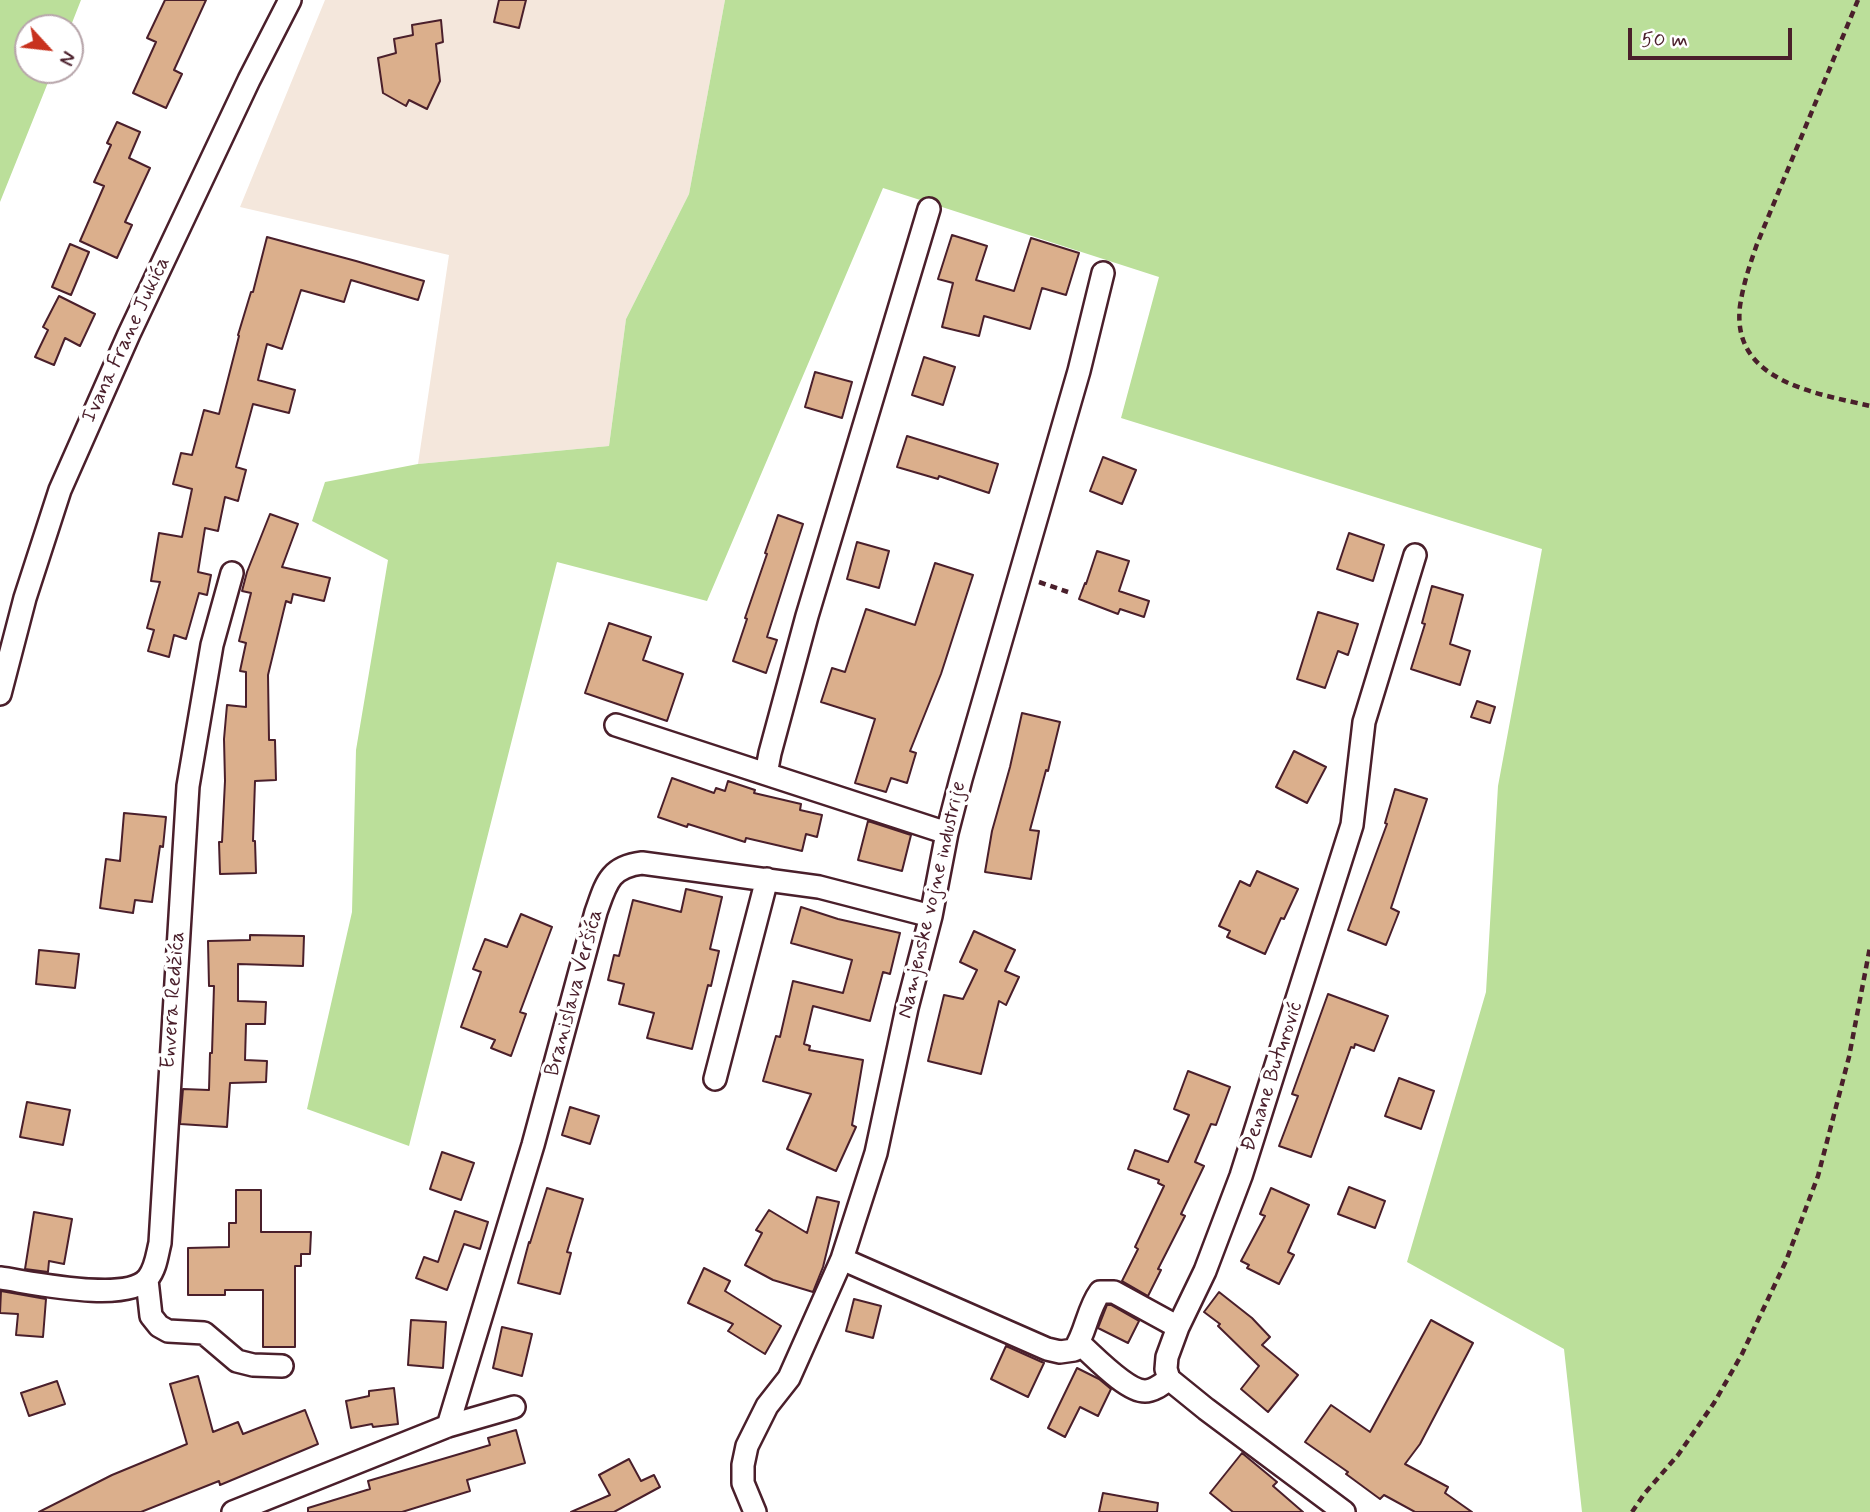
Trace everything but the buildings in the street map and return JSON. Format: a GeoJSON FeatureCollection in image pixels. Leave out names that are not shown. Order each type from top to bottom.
{"type":"FeatureCollection","features":[{"type":"Feature","properties":{"kind":"street","name":"Ivana Frane Jukića"},"geometry":{"type":"LineString","coordinates":[[0,694],[25,598],[60,490],[129,334],[249,80],[290,0]]}},
{"type":"Feature","properties":{"kind":"street"},"geometry":{"type":"LineString","coordinates":[[766,774],[807,616],[929,209]]}},
{"type":"Feature","properties":{"kind":"street","name":"Namjenske vojne industrije"},"geometry":{"type":"LineString","coordinates":[[755,1512],[743,1483],[747,1446],[767,1406],[789,1378],[842,1259],[876,1153],[907,1008],[931,916],[947,833],[1079,371],[1103,273]]}},
{"type":"Feature","properties":{"kind":"street","name":"Đenane Buturović"},"geometry":{"type":"LineString","coordinates":[[1169,1379],[1167,1357],[1205,1271],[1241,1176],[1352,825],[1364,722],[1415,555]]}},
{"type":"Feature","properties":{"kind":"street","name":"Envera Redžića"},"geometry":{"type":"LineString","coordinates":[[147,1280],[155,1265],[160,1243],[188,786],[212,645],[232,573]]}},
{"type":"Feature","properties":{"kind":"street"},"geometry":{"type":"LineString","coordinates":[[616,725],[947,833]]}},
{"type":"Feature","properties":{"kind":"street","name":"Branislava Veršića"},"geometry":{"type":"LineString","coordinates":[[447,1426],[533,1145],[606,884],[625,865],[642,863],[819,887],[931,916]]}},
{"type":"Feature","properties":{"kind":"street"},"geometry":{"type":"LineString","coordinates":[[715,1079],[767,879]]}},
{"type":"Feature","properties":{"kind":"street"},"geometry":{"type":"LineString","coordinates":[[842,1259],[1047,1349],[1060,1352],[1074,1350],[1079,1343],[1093,1302],[1100,1292],[1114,1292],[1178,1327]]}},
{"type":"Feature","properties":{"kind":"street"},"geometry":{"type":"LineString","coordinates":[[0,1278],[85,1290],[133,1288],[147,1280],[151,1316],[159,1326],[168,1331],[204,1333],[237,1360],[253,1365],[282,1366]]}},
{"type":"Feature","properties":{"kind":"street"},"geometry":{"type":"LineString","coordinates":[[1079,1343],[1129,1387],[1145,1391],[1169,1379],[1344,1512]]}},
{"type":"Feature","properties":{"kind":"street"},"geometry":{"type":"LineString","coordinates":[[233,1512],[447,1426],[514,1407]]}},
{"type":"Feature","properties":{"kind":"path"},"geometry":{"type":"LineString","coordinates":[[1858,0],[1757,244],[1745,281],[1740,309],[1742,333],[1747,348],[1760,366],[1777,379],[1799,388],[1870,405]]}},
{"type":"Feature","properties":{"kind":"path"},"geometry":{"type":"LineString","coordinates":[[1020,576],[1068,592]]}},
{"type":"Feature","properties":{"kind":"path"},"geometry":{"type":"LineString","coordinates":[[1632,1512],[1678,1455],[1714,1402],[1742,1354],[1786,1261],[1818,1176],[1849,1057],[1870,947]]}},
{"type":"Feature","properties":{"kind":"shaded area"},"geometry":{"type":"Polygon","coordinates":[[[325,0],[725,0],[689,194],[626,319],[609,446],[418,464],[449,255],[240,207],[325,0]]]}},
{"type":"Feature","properties":{"kind":"green space"},"geometry":{"type":"Polygon","coordinates":[[[0,0],[81,0],[76,14],[14,14],[14,84],[47,84],[0,202],[0,0]]]}},
{"type":"Feature","properties":{"kind":"green space"},"geometry":{"type":"Polygon","coordinates":[[[725,0],[1870,0],[1870,1512],[1582,1512],[1564,1349],[1407,1262],[1486,992],[1498,786],[1542,549],[1121,418],[1159,277],[883,188],[707,601],[557,562],[409,1146],[307,1109],[352,912],[356,750],[388,560],[312,521],[325,482],[418,464],[609,446],[626,319],[689,194],[725,0]]]}}]}
